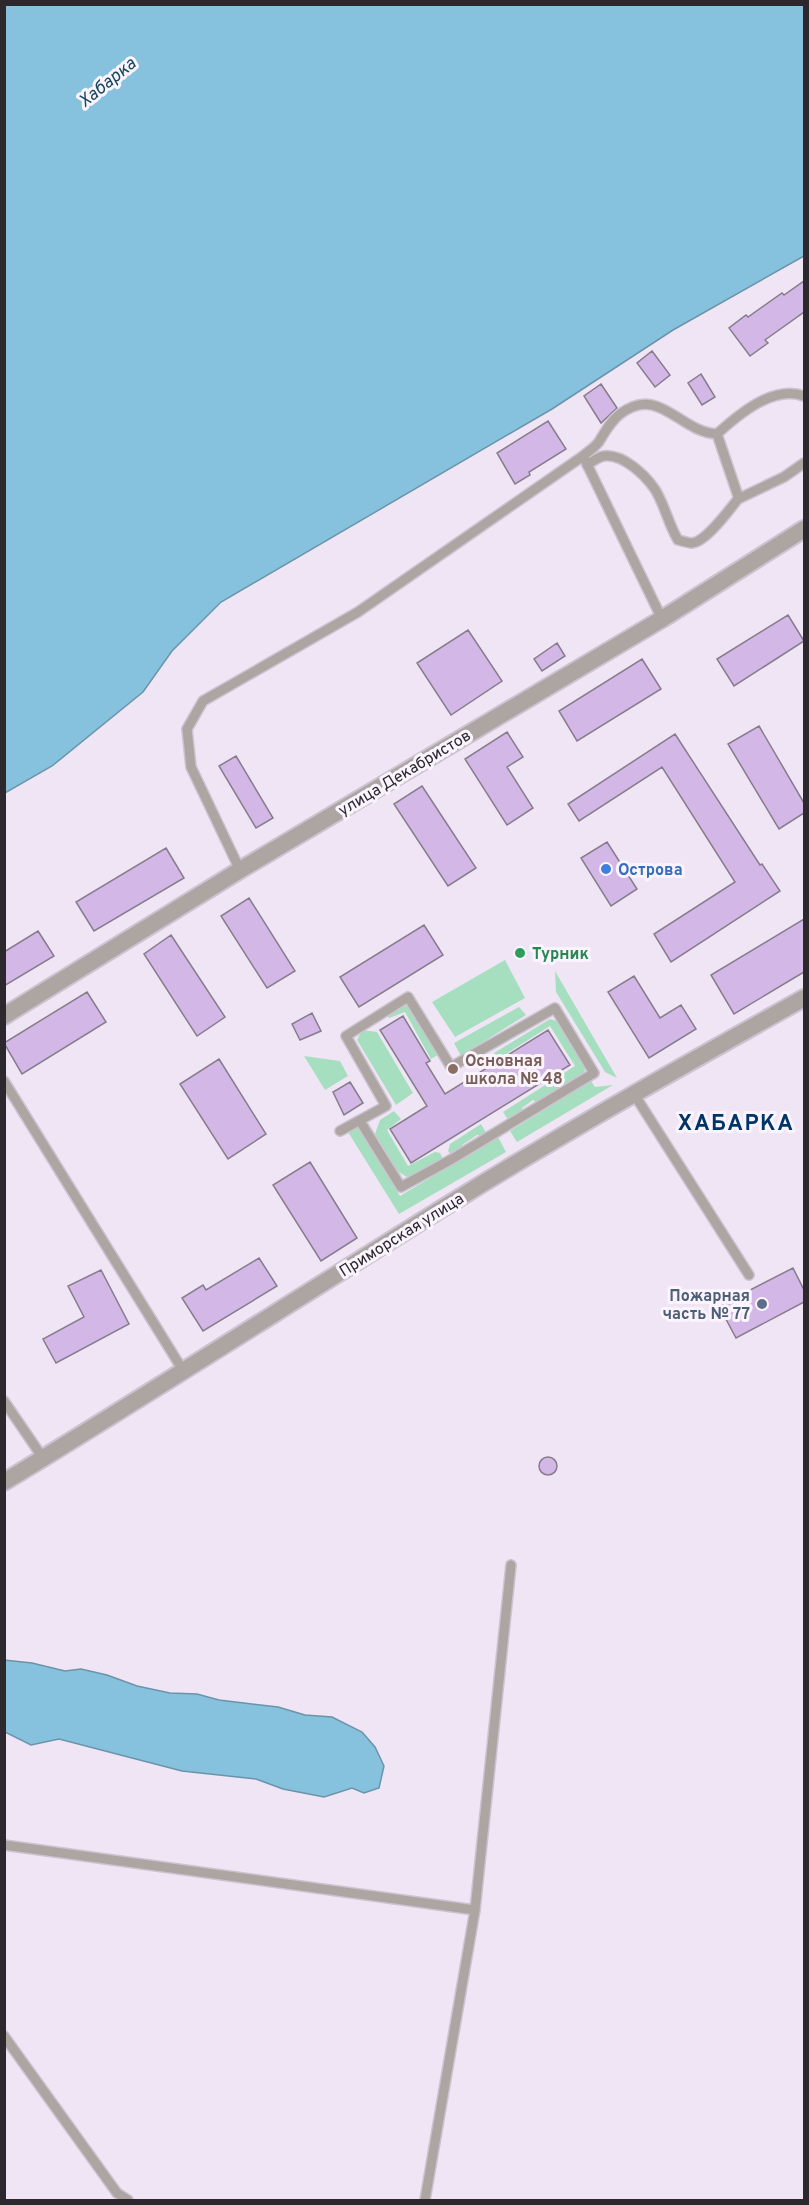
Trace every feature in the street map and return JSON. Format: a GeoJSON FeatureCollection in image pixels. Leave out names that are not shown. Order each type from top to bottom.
{"type":"FeatureCollection","features":[{"type":"Feature","properties":{"kind":"street","name":"улица Декабристов"},"geometry":{"type":"LineString","coordinates":[[4,1016],[240,870],[662,619],[804,529]]}},
{"type":"Feature","properties":{"kind":"street","name":"Приморская улица"},"geometry":{"type":"LineString","coordinates":[[4,1482],[184,1372],[460,1197],[634,1094],[804,998]]}},
{"type":"Feature","properties":{"kind":"lane"},"geometry":{"type":"LineString","coordinates":[[717,434],[739,414],[771,398],[786,393],[804,396]]}},
{"type":"Feature","properties":{"kind":"lane"},"geometry":{"type":"LineString","coordinates":[[240,870],[191,767],[187,729],[202,701],[358,612],[585,460],[600,441],[603,433],[618,416],[627,410],[650,403],[663,408],[691,427],[717,434]]}},
{"type":"Feature","properties":{"kind":"lane"},"geometry":{"type":"LineString","coordinates":[[717,434],[738,500]]}},
{"type":"Feature","properties":{"kind":"lane"},"geometry":{"type":"LineString","coordinates":[[585,460],[606,456],[625,461],[654,489],[678,540],[693,543],[700,541],[708,534],[738,500],[784,477],[804,463]]}},
{"type":"Feature","properties":{"kind":"lane"},"geometry":{"type":"LineString","coordinates":[[585,460],[662,619]]}},
{"type":"Feature","properties":{"kind":"lane"},"geometry":{"type":"LineString","coordinates":[[340,1131],[360,1120],[386,1106],[346,1036],[408,997],[451,1067],[555,1008],[594,1073],[452,1159],[401,1187],[360,1120]]}},
{"type":"Feature","properties":{"kind":"lane"},"geometry":{"type":"LineString","coordinates":[[4,1081],[184,1372]]}},
{"type":"Feature","properties":{"kind":"lane"},"geometry":{"type":"LineString","coordinates":[[634,1094],[749,1275]]}},
{"type":"Feature","properties":{"kind":"lane"},"geometry":{"type":"LineString","coordinates":[[4,1401],[43,1458]]}},
{"type":"Feature","properties":{"kind":"lane"},"geometry":{"type":"LineString","coordinates":[[425,2200],[475,1910],[511,1565]]}},
{"type":"Feature","properties":{"kind":"lane"},"geometry":{"type":"LineString","coordinates":[[4,1845],[475,1910]]}},
{"type":"Feature","properties":{"kind":"lane"},"geometry":{"type":"LineString","coordinates":[[4,2036],[117,2193],[128,2200]]}},
{"type":"Feature","properties":{"kind":"green space"},"geometry":{"type":"Polygon","coordinates":[[[505,960],[525,998],[455,1037],[432,1002],[505,960]]]}},
{"type":"Feature","properties":{"kind":"green space"},"geometry":{"type":"Polygon","coordinates":[[[555,971],[617,1078],[605,1072],[556,992],[555,971]]]}},
{"type":"Feature","properties":{"kind":"green space"},"geometry":{"type":"Polygon","coordinates":[[[403,1005],[412,1006],[438,1055],[431,1059],[405,1012],[389,1018],[387,1014],[403,1005]]]}},
{"type":"Feature","properties":{"kind":"green space"},"geometry":{"type":"Polygon","coordinates":[[[519,1007],[526,1015],[461,1056],[454,1043],[519,1007]]]}},
{"type":"Feature","properties":{"kind":"green space"},"geometry":{"type":"Polygon","coordinates":[[[550,1019],[560,1022],[583,1063],[584,1074],[537,1103],[533,1100],[522,1108],[523,1113],[509,1121],[503,1112],[575,1066],[550,1026],[498,1059],[494,1053],[550,1019]]]}},
{"type":"Feature","properties":{"kind":"green space"},"geometry":{"type":"Polygon","coordinates":[[[362,1030],[377,1032],[413,1093],[396,1105],[357,1040],[362,1030]]]}},
{"type":"Feature","properties":{"kind":"green space"},"geometry":{"type":"Polygon","coordinates":[[[304,1056],[340,1061],[348,1076],[325,1090],[304,1056]]]}},
{"type":"Feature","properties":{"kind":"green space"},"geometry":{"type":"Polygon","coordinates":[[[591,1081],[595,1087],[613,1085],[517,1142],[510,1131],[591,1081]]]}},
{"type":"Feature","properties":{"kind":"green space"},"geometry":{"type":"Polygon","coordinates":[[[394,1111],[401,1119],[387,1130],[408,1166],[435,1152],[440,1153],[443,1159],[417,1175],[407,1177],[397,1171],[375,1134],[380,1120],[394,1111]]]}},
{"type":"Feature","properties":{"kind":"green space"},"geometry":{"type":"Polygon","coordinates":[[[481,1124],[486,1133],[481,1136],[477,1135],[462,1145],[464,1148],[451,1155],[448,1151],[450,1144],[481,1124]]]}},
{"type":"Feature","properties":{"kind":"green space"},"geometry":{"type":"Polygon","coordinates":[[[358,1127],[400,1196],[498,1137],[506,1152],[399,1214],[348,1132],[358,1127]]]}},
{"type":"Feature","properties":{"kind":"water","name":"Хабарка"},"geometry":{"type":"Polygon","coordinates":[[[5,4],[804,5],[804,256],[673,330],[552,409],[221,602],[172,651],[143,692],[52,766],[5,793],[5,4]]]}},
{"type":"Feature","properties":{"kind":"water"},"geometry":{"type":"Polygon","coordinates":[[[4,1660],[32,1663],[65,1671],[81,1669],[107,1675],[137,1686],[170,1693],[197,1694],[219,1700],[278,1707],[305,1715],[332,1717],[362,1732],[375,1747],[384,1766],[379,1788],[364,1793],[352,1788],[324,1797],[283,1789],[256,1779],[182,1771],[59,1739],[31,1745],[5,1732],[4,1660]]]}},
{"type":"Feature","properties":{"kind":"building"},"geometry":{"type":"Polygon","coordinates":[[[804,281],[804,312],[765,340],[768,343],[750,356],[729,328],[746,315],[748,317],[782,293],[784,295],[804,281]]]}},
{"type":"Feature","properties":{"kind":"building"},"geometry":{"type":"Polygon","coordinates":[[[652,351],[670,375],[655,387],[637,363],[652,351]]]}},
{"type":"Feature","properties":{"kind":"building"},"geometry":{"type":"Polygon","coordinates":[[[701,374],[715,397],[702,405],[688,383],[701,374]]]}},
{"type":"Feature","properties":{"kind":"building"},"geometry":{"type":"Polygon","coordinates":[[[601,384],[617,408],[601,423],[584,396],[601,384]]]}},
{"type":"Feature","properties":{"kind":"building"},"geometry":{"type":"Polygon","coordinates":[[[548,421],[566,449],[529,472],[530,475],[515,484],[497,453],[548,421]]]}},
{"type":"Feature","properties":{"kind":"building"},"geometry":{"type":"Polygon","coordinates":[[[788,615],[804,641],[734,686],[717,659],[788,615]]]}},
{"type":"Feature","properties":{"kind":"building"},"geometry":{"type":"Polygon","coordinates":[[[468,630],[502,681],[451,715],[417,663],[468,630]]]}},
{"type":"Feature","properties":{"kind":"building"},"geometry":{"type":"Polygon","coordinates":[[[557,643],[565,656],[542,671],[534,659],[557,643]]]}},
{"type":"Feature","properties":{"kind":"building"},"geometry":{"type":"Polygon","coordinates":[[[642,659],[661,689],[577,741],[559,711],[642,659]]]}},
{"type":"Feature","properties":{"kind":"building"},"geometry":{"type":"Polygon","coordinates":[[[759,726],[804,803],[804,813],[779,829],[728,744],[759,726]]]}},
{"type":"Feature","properties":{"kind":"building"},"geometry":{"type":"Polygon","coordinates":[[[507,732],[523,757],[507,767],[533,808],[507,825],[465,759],[507,732]]]}},
{"type":"Feature","properties":{"kind":"building"},"geometry":{"type":"Polygon","coordinates":[[[675,734],[760,865],[762,864],[780,891],[671,962],[654,934],[735,882],[662,767],[579,821],[568,804],[675,734]]]}},
{"type":"Feature","properties":{"kind":"building"},"geometry":{"type":"Polygon","coordinates":[[[236,756],[273,818],[256,828],[219,766],[236,756]]]}},
{"type":"Feature","properties":{"kind":"building"},"geometry":{"type":"Polygon","coordinates":[[[422,786],[476,868],[448,886],[394,804],[422,786]]]}},
{"type":"Feature","properties":{"kind":"building","name":"Острова"},"geometry":{"type":"Polygon","coordinates":[[[607,842],[637,889],[611,906],[581,858],[607,842]]]}},
{"type":"Feature","properties":{"kind":"building"},"geometry":{"type":"Polygon","coordinates":[[[166,848],[184,878],[94,931],[76,902],[166,848]]]}},
{"type":"Feature","properties":{"kind":"building"},"geometry":{"type":"Polygon","coordinates":[[[249,898],[295,971],[267,988],[221,916],[249,898]]]}},
{"type":"Feature","properties":{"kind":"building"},"geometry":{"type":"Polygon","coordinates":[[[804,919],[804,972],[734,1014],[711,975],[804,919]]]}},
{"type":"Feature","properties":{"kind":"building"},"geometry":{"type":"Polygon","coordinates":[[[424,925],[443,955],[359,1007],[340,977],[424,925]]]}},
{"type":"Feature","properties":{"kind":"building"},"geometry":{"type":"Polygon","coordinates":[[[38,931],[54,956],[4,986],[4,952],[38,931]]]}},
{"type":"Feature","properties":{"kind":"building"},"geometry":{"type":"Polygon","coordinates":[[[171,935],[225,1017],[197,1036],[144,954],[171,935]]]}},
{"type":"Feature","properties":{"kind":"building"},"geometry":{"type":"Polygon","coordinates":[[[634,976],[660,1018],[681,1005],[696,1029],[649,1058],[608,992],[634,976]]]}},
{"type":"Feature","properties":{"kind":"building"},"geometry":{"type":"Polygon","coordinates":[[[87,992],[106,1022],[22,1074],[4,1043],[87,992]]]}},
{"type":"Feature","properties":{"kind":"building"},"geometry":{"type":"Polygon","coordinates":[[[312,1013],[321,1031],[300,1040],[292,1024],[312,1013]]]}},
{"type":"Feature","properties":{"kind":"building"},"geometry":{"type":"Polygon","coordinates":[[[403,1016],[430,1061],[426,1063],[445,1094],[548,1030],[570,1065],[411,1163],[390,1129],[427,1106],[380,1030],[403,1016]]]}},
{"type":"Feature","properties":{"kind":"building"},"geometry":{"type":"Polygon","coordinates":[[[219,1059],[266,1134],[228,1159],[180,1084],[219,1059]]]}},
{"type":"Feature","properties":{"kind":"building"},"geometry":{"type":"Polygon","coordinates":[[[350,1082],[363,1103],[344,1115],[333,1092],[350,1082]]]}},
{"type":"Feature","properties":{"kind":"building"},"geometry":{"type":"Polygon","coordinates":[[[310,1162],[357,1238],[321,1261],[273,1185],[310,1162]]]}},
{"type":"Feature","properties":{"kind":"building"},"geometry":{"type":"Polygon","coordinates":[[[259,1258],[277,1286],[203,1331],[182,1298],[203,1285],[206,1290],[259,1258]]]}},
{"type":"Feature","properties":{"kind":"building","name":"Пожарная часть № 77"},"geometry":{"type":"Polygon","coordinates":[[[793,1268],[804,1290],[804,1302],[736,1338],[719,1306],[793,1268]]]}},
{"type":"Feature","properties":{"kind":"building"},"geometry":{"type":"Polygon","coordinates":[[[101,1270],[129,1324],[56,1363],[43,1339],[84,1317],[68,1286],[101,1270]]]}},
{"type":"Feature","properties":{"kind":"building"},"geometry":{"type":"Polygon","coordinates":[[[544,1457],[552,1457],[557,1462],[555,1473],[544,1475],[539,1470],[539,1462],[544,1457]]]}},
{"type":"Feature","properties":{"kind":"place","name":"Острова"},"geometry":{"type":"Point","coordinates":[606,869]}},
{"type":"Feature","properties":{"kind":"place","name":"Турник"},"geometry":{"type":"Point","coordinates":[520,953]}},
{"type":"Feature","properties":{"kind":"place","name":"Основная школа № 48"},"geometry":{"type":"Point","coordinates":[453,1069]}},
{"type":"Feature","properties":{"kind":"place","name":"Пожарная часть № 77"},"geometry":{"type":"Point","coordinates":[762,1304]}},
{"type":"Feature","properties":{"kind":"district","name":"ХАБАРКА"},"geometry":{"type":"Point","coordinates":[736,1122]}}]}
